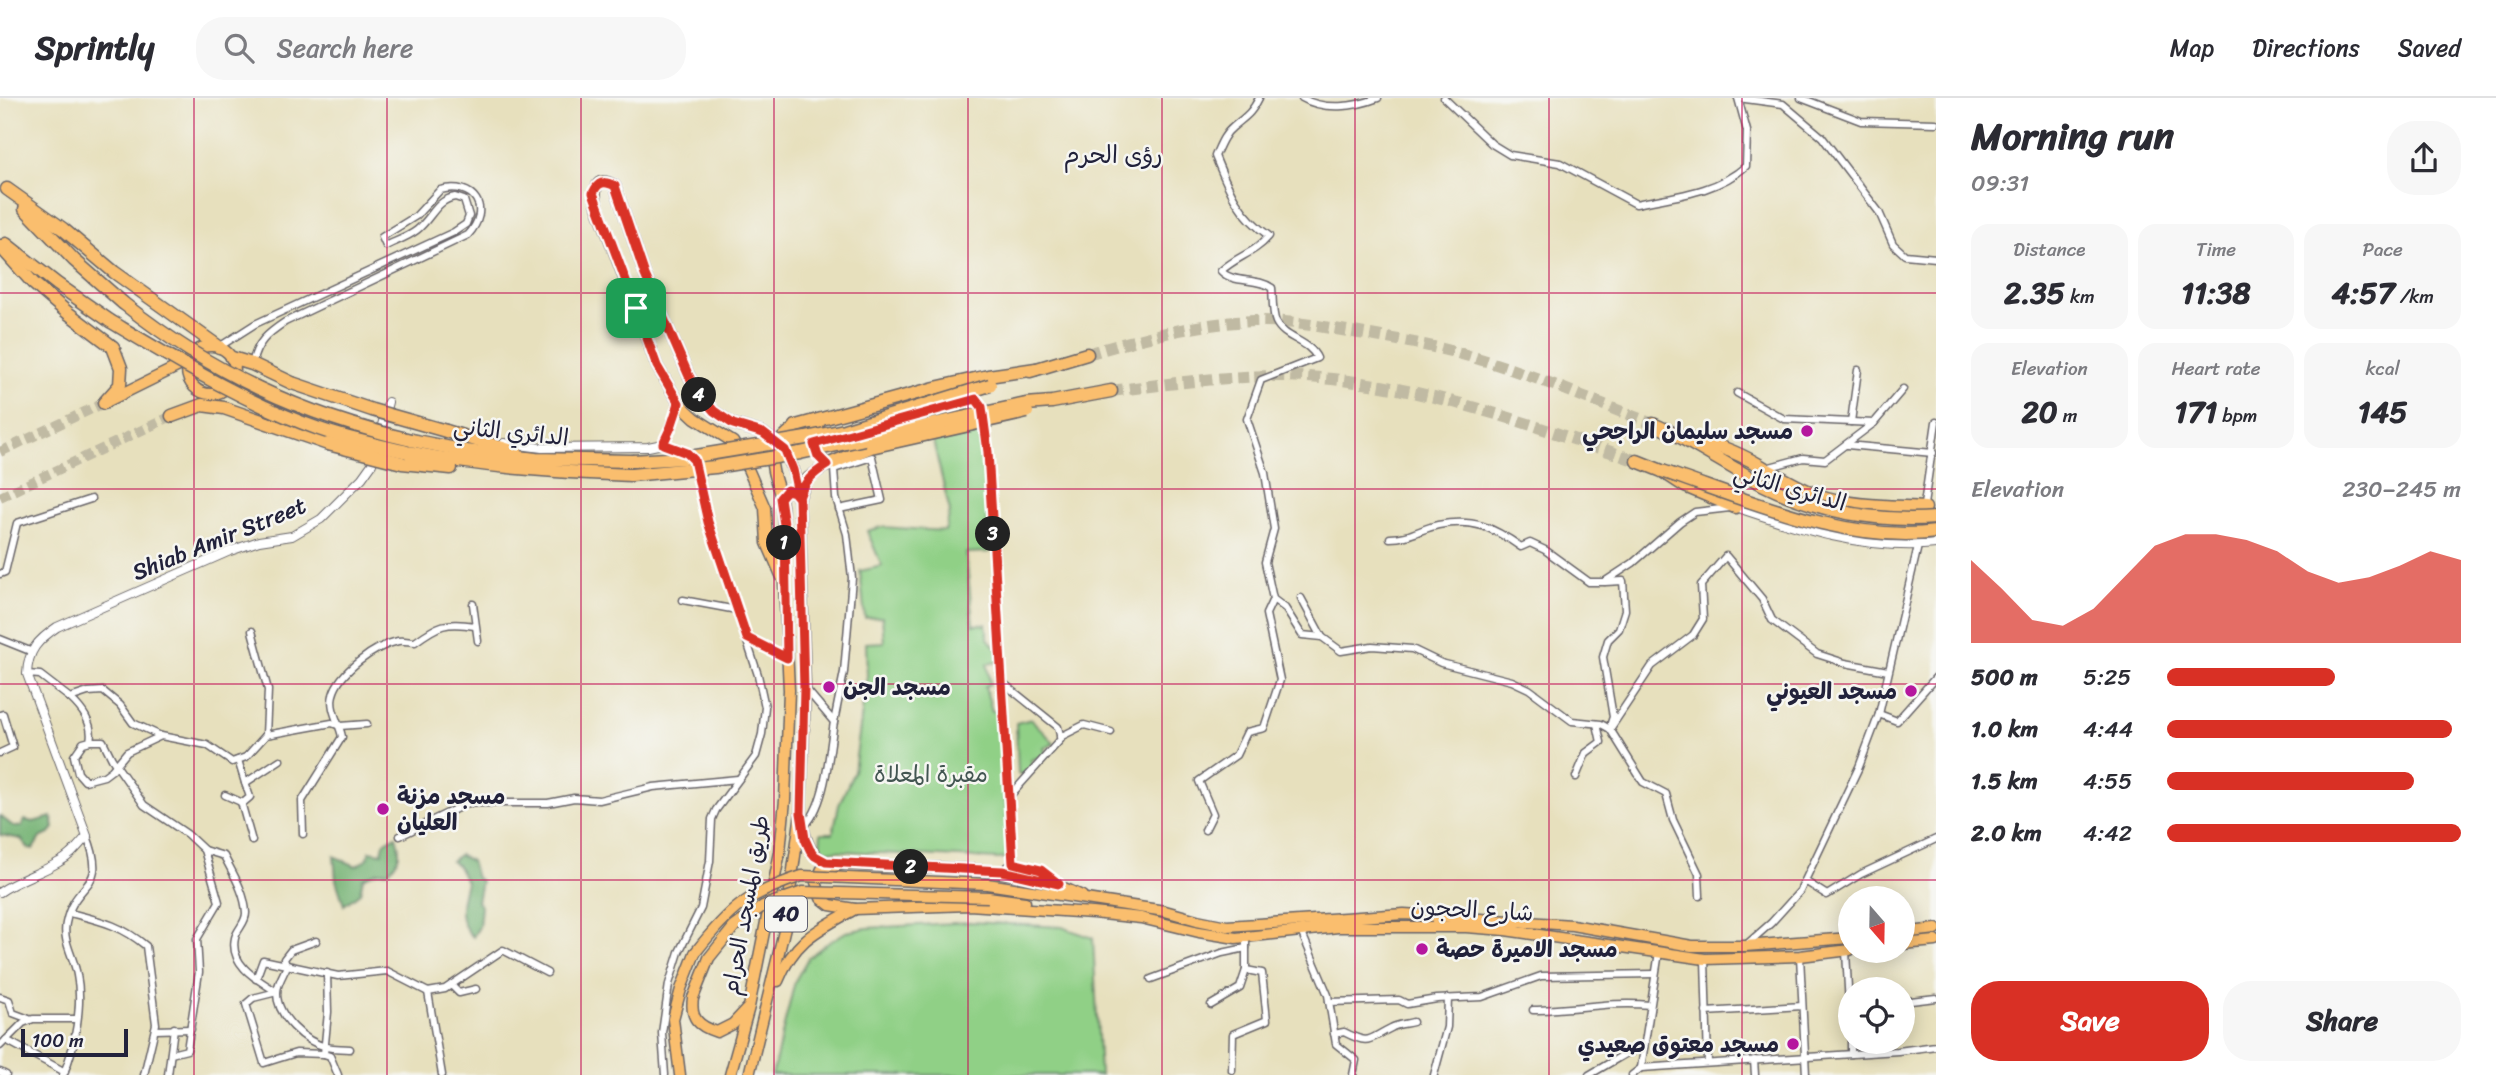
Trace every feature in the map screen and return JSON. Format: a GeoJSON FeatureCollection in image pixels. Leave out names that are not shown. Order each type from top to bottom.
{"type":"FeatureCollection","features":[{"type":"Feature","properties":{"kind":"highway","name":"الدائري الثاني"},"geometry":{"type":"LineString","coordinates":[[4,186],[74,260],[154,328],[260,390],[324,417],[361,429],[407,452],[466,451],[536,459],[632,461],[684,457],[844,430],[989,381],[1087,354]]}},
{"type":"Feature","properties":{"kind":"highway"},"geometry":{"type":"LineString","coordinates":[[4,186],[63,229],[114,272],[219,347]]}},
{"type":"Feature","properties":{"kind":"highway","name":"الدائري الثاني"},"geometry":{"type":"LineString","coordinates":[[0,239],[110,321],[191,370],[294,419],[339,435],[474,471],[631,475],[715,467],[800,453],[1111,391]]}},
{"type":"Feature","properties":{"kind":"highway"},"geometry":{"type":"LineString","coordinates":[[0,246],[33,283],[113,347],[121,368],[120,386],[104,403]]}},
{"type":"Feature","properties":{"kind":"highway"},"geometry":{"type":"LineString","coordinates":[[232,358],[252,364],[292,383],[372,410],[484,441],[536,459]]}},
{"type":"Feature","properties":{"kind":"highway"},"geometry":{"type":"LineString","coordinates":[[796,426],[935,388],[989,381]]}},
{"type":"Feature","properties":{"kind":"highway"},"geometry":{"type":"LineString","coordinates":[[172,416],[202,405],[224,408],[328,444],[407,452]]}},
{"type":"Feature","properties":{"kind":"highway"},"geometry":{"type":"LineString","coordinates":[[830,467],[871,447],[1027,408]]}},
{"type":"Feature","properties":{"kind":"highway","name":"الدائري الثاني"},"geometry":{"type":"LineString","coordinates":[[1653,424],[1762,484],[1811,505],[1863,516],[1907,520],[1936,518]]}},
{"type":"Feature","properties":{"kind":"highway"},"geometry":{"type":"LineString","coordinates":[[1677,435],[1717,446],[1765,468],[1788,483],[1820,496],[1867,505],[1931,508]]}},
{"type":"Feature","properties":{"kind":"highway","name":"الدائري الثاني"},"geometry":{"type":"LineString","coordinates":[[1637,461],[1817,523],[1903,534],[1936,532]]}},
{"type":"Feature","properties":{"kind":"highway"},"geometry":{"type":"LineString","coordinates":[[1662,471],[1685,486],[1735,507]]}},
{"type":"Feature","properties":{"kind":"main road","name":"طريق المسجد الحرام"},"geometry":{"type":"LineString","coordinates":[[730,1075],[749,1007],[780,852],[786,786],[789,690],[784,582],[767,543],[765,509],[733,442],[695,418],[679,403],[657,366],[597,208],[593,193],[602,182],[615,186],[645,275],[699,394],[714,411],[733,424],[763,433],[785,450],[799,498],[804,688],[801,813],[785,928],[749,1075]]}},
{"type":"Feature","properties":{"kind":"main road"},"geometry":{"type":"LineString","coordinates":[[104,403],[187,362],[197,350],[219,347],[232,358],[235,365],[233,380],[223,391],[209,394],[172,416]]}},
{"type":"Feature","properties":{"kind":"main road"},"geometry":{"type":"LineString","coordinates":[[187,362],[187,377],[190,383],[195,389],[209,394]]}},
{"type":"Feature","properties":{"kind":"main road"},"geometry":{"type":"LineString","coordinates":[[799,498],[808,478],[830,467],[818,456],[814,444],[814,431],[821,419]]}},
{"type":"Feature","properties":{"kind":"main road"},"geometry":{"type":"LineString","coordinates":[[763,433],[796,426]]}},
{"type":"Feature","properties":{"kind":"main road"},"geometry":{"type":"LineString","coordinates":[[784,582],[785,531],[772,465],[773,452],[784,435],[796,426]]}},
{"type":"Feature","properties":{"kind":"main road"},"geometry":{"type":"LineString","coordinates":[[780,498],[787,490],[794,492],[799,498]]}},
{"type":"Feature","properties":{"kind":"main road"},"geometry":{"type":"LineString","coordinates":[[801,813],[805,839],[815,856],[826,862],[1002,871],[1059,884],[1094,908]]}},
{"type":"Feature","properties":{"kind":"main road"},"geometry":{"type":"LineString","coordinates":[[843,864],[822,869],[816,882],[821,898],[830,905],[855,909],[969,905],[1094,908]]}},
{"type":"Feature","properties":{"kind":"main road"},"geometry":{"type":"LineString","coordinates":[[680,1075],[673,1020],[695,953],[721,920],[745,900],[775,885],[802,876],[987,884],[1094,908]]}},
{"type":"Feature","properties":{"kind":"main road"},"geometry":{"type":"LineString","coordinates":[[749,1007],[733,1024],[717,1032],[704,1027],[694,1018],[691,1009],[709,958],[734,927],[764,906],[803,892],[988,897],[1094,908]]}},
{"type":"Feature","properties":{"kind":"main road","name":"شارع الحجون"},"geometry":{"type":"LineString","coordinates":[[1094,908],[1165,911],[1227,926],[1404,914],[1572,925],[1692,946],[1745,946],[1838,939]]}},
{"type":"Feature","properties":{"kind":"main road","name":"شارع الحجون"},"geometry":{"type":"LineString","coordinates":[[1094,908],[1236,938],[1246,943],[1301,931],[1338,927],[1466,927],[1506,930],[1705,959],[1800,956],[1838,951]]}},
{"type":"Feature","properties":{"kind":"main road"},"geometry":{"type":"LineString","coordinates":[[765,1013],[784,965],[798,946],[817,930],[855,909]]}},
{"type":"Feature","properties":{"kind":"main road"},"geometry":{"type":"LineString","coordinates":[[1915,931],[1936,929]]}},
{"type":"Feature","properties":{"kind":"main road"},"geometry":{"type":"LineString","coordinates":[[1915,943],[1936,941]]}},
{"type":"Feature","properties":{"kind":"street"},"geometry":{"type":"LineString","coordinates":[[1205,830],[1213,814],[1199,781],[1236,755],[1247,732],[1264,728],[1280,680],[1266,614],[1273,599],[1265,562],[1274,528],[1265,473],[1247,419],[1261,380],[1317,358],[1313,349],[1287,334],[1276,322],[1272,288],[1266,283],[1227,278],[1221,271],[1228,264],[1258,248],[1269,236],[1252,223],[1235,202],[1215,156],[1223,139],[1246,118],[1259,98]]}},
{"type":"Feature","properties":{"kind":"street"},"geometry":{"type":"LineString","coordinates":[[1302,98],[1325,107],[1363,104],[1378,98]]}},
{"type":"Feature","properties":{"kind":"street"},"geometry":{"type":"LineString","coordinates":[[1444,98],[1492,144],[1510,155],[1560,163],[1636,204],[1703,190],[1731,180],[1746,166],[1746,131],[1738,98],[1783,104],[1822,137],[1879,212],[1893,244],[1905,256],[1936,258]]}},
{"type":"Feature","properties":{"kind":"street"},"geometry":{"type":"LineString","coordinates":[[1801,98],[1861,121],[1936,123]]}},
{"type":"Feature","properties":{"kind":"street"},"geometry":{"type":"LineString","coordinates":[[219,347],[255,324],[454,232],[466,224],[470,216],[464,200],[455,197],[440,202],[427,221],[414,232],[386,246],[382,237],[416,216],[440,190],[463,188],[473,194],[480,214],[478,225],[468,236],[285,321],[262,337],[256,347],[252,364]]}},
{"type":"Feature","properties":{"kind":"street"},"geometry":{"type":"LineString","coordinates":[[1851,422],[1858,370]]}},
{"type":"Feature","properties":{"kind":"street"},"geometry":{"type":"LineString","coordinates":[[1765,468],[1803,458],[1825,460],[1874,423],[1903,389]]}},
{"type":"Feature","properties":{"kind":"street"},"geometry":{"type":"LineString","coordinates":[[1737,393],[1784,419],[1874,423]]}},
{"type":"Feature","properties":{"kind":"street"},"geometry":{"type":"LineString","coordinates":[[814,444],[976,399],[982,407],[988,452],[1013,863]]}},
{"type":"Feature","properties":{"kind":"street","name":"Shiab Amir Street"},"geometry":{"type":"LineString","coordinates":[[30,651],[57,627],[230,551],[259,541],[292,536],[321,519],[362,478],[372,464],[388,402]]}},
{"type":"Feature","properties":{"kind":"street"},"geometry":{"type":"LineString","coordinates":[[663,444],[679,403]]}},
{"type":"Feature","properties":{"kind":"street"},"geometry":{"type":"LineString","coordinates":[[1745,946],[1771,923],[1800,891],[1859,767],[1880,714],[1918,546],[1931,508],[1936,422]]}},
{"type":"Feature","properties":{"kind":"street"},"geometry":{"type":"LineString","coordinates":[[484,441],[542,448],[648,447],[663,444],[687,453],[694,460],[708,522],[747,638],[765,707],[762,734],[756,756],[712,819],[710,861],[701,908],[679,952],[669,984],[662,1033],[665,1075]]}},
{"type":"Feature","properties":{"kind":"street"},"geometry":{"type":"LineString","coordinates":[[1847,445],[1933,453]]}},
{"type":"Feature","properties":{"kind":"street"},"geometry":{"type":"LineString","coordinates":[[803,827],[813,818],[822,789],[844,672],[852,579],[847,534],[839,509],[836,498],[830,467],[872,457],[882,500],[839,509]]}},
{"type":"Feature","properties":{"kind":"street"},"geometry":{"type":"LineString","coordinates":[[1707,510],[1709,496]]}},
{"type":"Feature","properties":{"kind":"street"},"geometry":{"type":"LineString","coordinates":[[0,574],[5,572],[17,523],[91,499]]}},
{"type":"Feature","properties":{"kind":"street"},"geometry":{"type":"LineString","coordinates":[[1604,582],[1633,563],[1680,522],[1695,512],[1707,510],[1735,507],[1847,541],[1918,546],[1936,544]]}},
{"type":"Feature","properties":{"kind":"street"},"geometry":{"type":"LineString","coordinates":[[1390,538],[1404,538],[1437,525],[1479,524],[1498,531],[1521,547],[1530,543],[1545,550],[1589,582],[1623,581],[1625,610],[1619,629],[1608,640],[1603,657],[1613,717],[1610,729]]}},
{"type":"Feature","properties":{"kind":"street"},"geometry":{"type":"LineString","coordinates":[[1610,729],[1652,666],[1693,635],[1703,619],[1701,585],[1726,556],[1762,599],[1772,620],[1818,654],[1845,663],[1888,671]]}},
{"type":"Feature","properties":{"kind":"street"},"geometry":{"type":"LineString","coordinates":[[1301,598],[1322,637],[1340,651],[1372,646],[1412,649],[1441,663],[1511,681],[1529,689],[1572,721],[1597,724],[1610,729],[1643,782],[1666,794],[1673,820],[1699,874],[1700,896]]}},
{"type":"Feature","properties":{"kind":"street"},"geometry":{"type":"LineString","coordinates":[[1273,599],[1285,608],[1302,635],[1322,637]]}},
{"type":"Feature","properties":{"kind":"street"},"geometry":{"type":"LineString","coordinates":[[683,600],[737,610]]}},
{"type":"Feature","properties":{"kind":"street"},"geometry":{"type":"LineString","coordinates":[[472,604],[478,641]]}},
{"type":"Feature","properties":{"kind":"street"},"geometry":{"type":"LineString","coordinates":[[303,834],[302,801],[342,737],[332,697],[340,680],[379,649],[400,641],[415,642],[430,631],[453,622],[475,626]]}},
{"type":"Feature","properties":{"kind":"street"},"geometry":{"type":"LineString","coordinates":[[252,631],[268,690],[266,736]]}},
{"type":"Feature","properties":{"kind":"street"},"geometry":{"type":"LineString","coordinates":[[747,638],[787,658]]}},
{"type":"Feature","properties":{"kind":"street"},"geometry":{"type":"LineString","coordinates":[[0,639],[30,651],[27,674],[96,858],[94,876],[76,899],[65,924],[67,947],[77,973],[80,999],[71,1059],[64,1073],[6,1040]]}},
{"type":"Feature","properties":{"kind":"street"},"geometry":{"type":"LineString","coordinates":[[27,674],[40,675],[82,709],[89,723],[90,741]]}},
{"type":"Feature","properties":{"kind":"street"},"geometry":{"type":"LineString","coordinates":[[1880,714],[1897,721],[1936,677]]}},
{"type":"Feature","properties":{"kind":"street"},"geometry":{"type":"LineString","coordinates":[[1002,682],[1058,727],[1060,737]]}},
{"type":"Feature","properties":{"kind":"street"},"geometry":{"type":"LineString","coordinates":[[804,688],[834,722]]}},
{"type":"Feature","properties":{"kind":"street"},"geometry":{"type":"LineString","coordinates":[[71,698],[88,691],[103,691],[120,705],[133,723],[161,736],[207,745],[233,762],[246,757],[266,736],[332,723],[340,726],[367,724]]}},
{"type":"Feature","properties":{"kind":"street"},"geometry":{"type":"LineString","coordinates":[[0,715],[3,714],[13,747],[0,753]]}},
{"type":"Feature","properties":{"kind":"street"},"geometry":{"type":"LineString","coordinates":[[1576,777],[1586,754],[1601,742],[1597,724]]}},
{"type":"Feature","properties":{"kind":"street"},"geometry":{"type":"LineString","coordinates":[[1009,797],[1060,737],[1084,725],[1111,732]]}},
{"type":"Feature","properties":{"kind":"street"},"geometry":{"type":"LineString","coordinates":[[161,736],[127,752],[116,765],[113,770],[104,776],[85,781],[78,773],[74,756],[83,743],[103,741],[116,765],[144,805],[187,834],[204,850],[224,856],[240,886],[246,917],[235,937],[235,951],[242,967],[277,992]]}},
{"type":"Feature","properties":{"kind":"street"},"geometry":{"type":"LineString","coordinates":[[238,760],[250,797],[241,803]]}},
{"type":"Feature","properties":{"kind":"street"},"geometry":{"type":"LineString","coordinates":[[245,783],[280,761]]}},
{"type":"Feature","properties":{"kind":"street"},"geometry":{"type":"LineString","coordinates":[[400,836],[468,803],[599,800],[653,787],[738,779]]}},
{"type":"Feature","properties":{"kind":"street"},"geometry":{"type":"LineString","coordinates":[[225,795],[241,803],[252,841]]}},
{"type":"Feature","properties":{"kind":"street"},"geometry":{"type":"LineString","coordinates":[[0,892],[19,879],[59,863],[87,836]]}},
{"type":"Feature","properties":{"kind":"street"},"geometry":{"type":"LineString","coordinates":[[1805,881],[1827,895],[1861,874],[1936,839]]}},
{"type":"Feature","properties":{"kind":"street"},"geometry":{"type":"LineString","coordinates":[[171,1054],[187,1050],[199,972],[197,939],[219,902],[204,850]]}},
{"type":"Feature","properties":{"kind":"street"},"geometry":{"type":"LineString","coordinates":[[1002,871],[1013,863]]}},
{"type":"Feature","properties":{"kind":"street"},"geometry":{"type":"LineString","coordinates":[[1013,863],[1041,870],[1059,884]]}},
{"type":"Feature","properties":{"kind":"street"},"geometry":{"type":"LineString","coordinates":[[70,913],[110,923],[128,932],[146,946],[155,1030],[144,1075]]}},
{"type":"Feature","properties":{"kind":"street"},"geometry":{"type":"LineString","coordinates":[[1301,931],[1329,1002],[1336,1044],[1356,1060],[1353,1075]]}},
{"type":"Feature","properties":{"kind":"street"},"geometry":{"type":"LineString","coordinates":[[316,941],[291,950],[284,959],[286,966],[277,992],[290,1025],[330,1056],[338,1075]]}},
{"type":"Feature","properties":{"kind":"street"},"geometry":{"type":"LineString","coordinates":[[1151,979],[1246,943],[1247,970],[1240,988],[1211,1005]]}},
{"type":"Feature","properties":{"kind":"street"},"geometry":{"type":"LineString","coordinates":[[256,979],[263,960],[338,976],[387,971],[428,992],[445,989],[503,950],[547,973]]}},
{"type":"Feature","properties":{"kind":"street"},"geometry":{"type":"LineString","coordinates":[[1641,1068],[1659,952]]}},
{"type":"Feature","properties":{"kind":"street"},"geometry":{"type":"LineString","coordinates":[[1800,956],[1806,1075]]}},
{"type":"Feature","properties":{"kind":"street"},"geometry":{"type":"LineString","coordinates":[[1705,959],[1708,1062]]}},
{"type":"Feature","properties":{"kind":"street"},"geometry":{"type":"LineString","coordinates":[[1232,1070],[1233,1034],[1267,1020],[1262,973],[1247,970]]}},
{"type":"Feature","properties":{"kind":"street"},"geometry":{"type":"LineString","coordinates":[[324,1050],[328,1012],[327,973]]}},
{"type":"Feature","properties":{"kind":"street"},"geometry":{"type":"LineString","coordinates":[[1329,1002],[1399,1000],[1407,1004],[1482,997],[1541,976],[1655,974]]}},
{"type":"Feature","properties":{"kind":"street"},"geometry":{"type":"LineString","coordinates":[[451,985],[459,993],[476,989]]}},
{"type":"Feature","properties":{"kind":"street"},"geometry":{"type":"LineString","coordinates":[[277,992],[253,998],[246,1004],[264,1063],[296,1053],[350,1048]]}},
{"type":"Feature","properties":{"kind":"street"},"geometry":{"type":"LineString","coordinates":[[428,992],[442,1075]]}},
{"type":"Feature","properties":{"kind":"street"},"geometry":{"type":"LineString","coordinates":[[0,998],[9,1000],[13,1013],[22,1018],[77,1019]]}},
{"type":"Feature","properties":{"kind":"street"},"geometry":{"type":"LineString","coordinates":[[1915,1000],[1936,998]]}},
{"type":"Feature","properties":{"kind":"street"},"geometry":{"type":"LineString","coordinates":[[1434,1075],[1447,1027],[1448,999]]}},
{"type":"Feature","properties":{"kind":"street"},"geometry":{"type":"LineString","coordinates":[[1533,1010],[1567,1010],[1608,1003],[1650,1005]]}},
{"type":"Feature","properties":{"kind":"street"},"geometry":{"type":"LineString","coordinates":[[1706,1013],[1801,1006]]}},
{"type":"Feature","properties":{"kind":"street"},"geometry":{"type":"LineString","coordinates":[[0,1046],[23,1023],[33,1019]]}},
{"type":"Feature","properties":{"kind":"street"},"geometry":{"type":"LineString","coordinates":[[1334,1034],[1344,1032],[1360,1040],[1377,1038],[1392,1027],[1413,1022]]}},
{"type":"Feature","properties":{"kind":"street"},"geometry":{"type":"LineString","coordinates":[[167,1075],[174,1028]]}},
{"type":"Feature","properties":{"kind":"street"},"geometry":{"type":"LineString","coordinates":[[155,1030],[191,1029]]}},
{"type":"Feature","properties":{"kind":"street"},"geometry":{"type":"LineString","coordinates":[[1915,1048],[1936,1045]]}},
{"type":"Feature","properties":{"kind":"street"},"geometry":{"type":"LineString","coordinates":[[1589,1075],[1625,1054],[1644,1047]]}},
{"type":"Feature","properties":{"kind":"street"},"geometry":{"type":"LineString","coordinates":[[1632,1075],[1641,1068],[1851,1054]]}},
{"type":"Feature","properties":{"kind":"street"},"geometry":{"type":"LineString","coordinates":[[1755,1060],[1755,1075]]}},
{"type":"Feature","properties":{"kind":"street"},"geometry":{"type":"LineString","coordinates":[[0,1072],[6,1075]]}},
{"type":"Feature","properties":{"kind":"green space","name":"مقبرة المعلاة"},"geometry":{"type":"Polygon","coordinates":[[[973,433],[982,438],[990,552],[966,553],[973,625],[986,624],[988,638],[998,651],[998,662],[987,664],[990,684],[985,686],[992,711],[1003,711],[1009,794],[1005,795],[1011,852],[1007,858],[998,859],[823,850],[820,845],[821,833],[833,833],[839,805],[854,771],[867,676],[866,643],[884,642],[882,617],[865,618],[860,571],[882,566],[867,531],[881,527],[945,531],[950,512],[933,441],[973,433]]]}},
{"type":"Feature","properties":{"kind":"green space","name":"مقبرة المعلاة"},"geometry":{"type":"Polygon","coordinates":[[[1032,719],[1054,744],[1044,748],[1046,755],[1031,760],[1033,769],[1026,774],[1018,774],[1016,723],[1032,719]]]}},
{"type":"Feature","properties":{"kind":"green space"},"geometry":{"type":"Polygon","coordinates":[[[0,816],[13,826],[22,826],[24,820],[33,822],[52,817],[54,828],[40,838],[33,849],[29,849],[21,839],[0,835],[0,816]]]}},
{"type":"Feature","properties":{"kind":"green space"},"geometry":{"type":"Polygon","coordinates":[[[396,836],[399,855],[393,866],[389,871],[376,872],[363,878],[360,893],[344,905],[336,880],[334,856],[356,866],[367,859],[370,851],[382,853],[384,843],[396,836]]]}},
{"type":"Feature","properties":{"kind":"green space"},"geometry":{"type":"Polygon","coordinates":[[[459,855],[471,861],[476,878],[481,881],[477,902],[481,906],[479,927],[473,937],[464,925],[461,912],[466,882],[458,866],[451,861],[459,855]]]}},
{"type":"Feature","properties":{"kind":"green space"},"geometry":{"type":"Polygon","coordinates":[[[971,922],[1062,927],[1093,938],[1100,1075],[772,1075],[795,981],[808,958],[826,944],[846,932],[867,928],[971,922]]]}},
{"type":"Feature","properties":{"kind":"tunnel"},"geometry":{"type":"LineString","coordinates":[[1087,354],[1149,337],[1232,322],[1306,324],[1421,344],[1483,360],[1653,424]]}},
{"type":"Feature","properties":{"kind":"tunnel"},"geometry":{"type":"LineString","coordinates":[[1111,391],[1260,376],[1373,384],[1462,404],[1637,461]]}},
{"type":"Feature","properties":{"kind":"tunnel"},"geometry":{"type":"LineString","coordinates":[[0,452],[104,403]]}},
{"type":"Feature","properties":{"kind":"tunnel"},"geometry":{"type":"LineString","coordinates":[[0,497],[172,416]]}},
{"type":"Feature","properties":{"kind":"place","name":"مسجد سليمان الراجحي"},"geometry":{"type":"Point","coordinates":[1807,431]}},
{"type":"Feature","properties":{"kind":"place","name":"مسجد الجن"},"geometry":{"type":"Point","coordinates":[829,687]}},
{"type":"Feature","properties":{"kind":"place","name":"مسجد العيوني"},"geometry":{"type":"Point","coordinates":[1911,691]}},
{"type":"Feature","properties":{"kind":"place","name":"مسجد مزنة العليان"},"geometry":{"type":"Point","coordinates":[383,809]}},
{"type":"Feature","properties":{"kind":"place","name":"مسجد الاميرة حصة"},"geometry":{"type":"Point","coordinates":[1422,949]}},
{"type":"Feature","properties":{"kind":"place","name":"مسجد معتوق صعيدي"},"geometry":{"type":"Point","coordinates":[1793,1044]}},
{"type":"Feature","properties":{"kind":"district","name":"رؤى الحرم"},"geometry":{"type":"Point","coordinates":[1113,155]}},
{"type":"Feature","properties":{"kind":"route"},"geometry":{"type":"LineString","coordinates":[[636,308],[597,208],[593,193],[602,182],[615,186],[645,275],[699,394],[714,411],[733,424],[763,433],[785,450],[799,498],[808,478],[827,465],[818,456],[814,444],[976,399],[982,407],[988,452],[1013,863],[1041,870],[1059,884],[1002,871],[826,862],[810,850],[805,839],[801,813],[804,688],[799,498],[794,492],[787,490],[780,498],[785,531],[787,658],[747,638],[708,522],[694,460],[687,453],[663,444],[679,403],[657,366],[636,308]]}}]}
